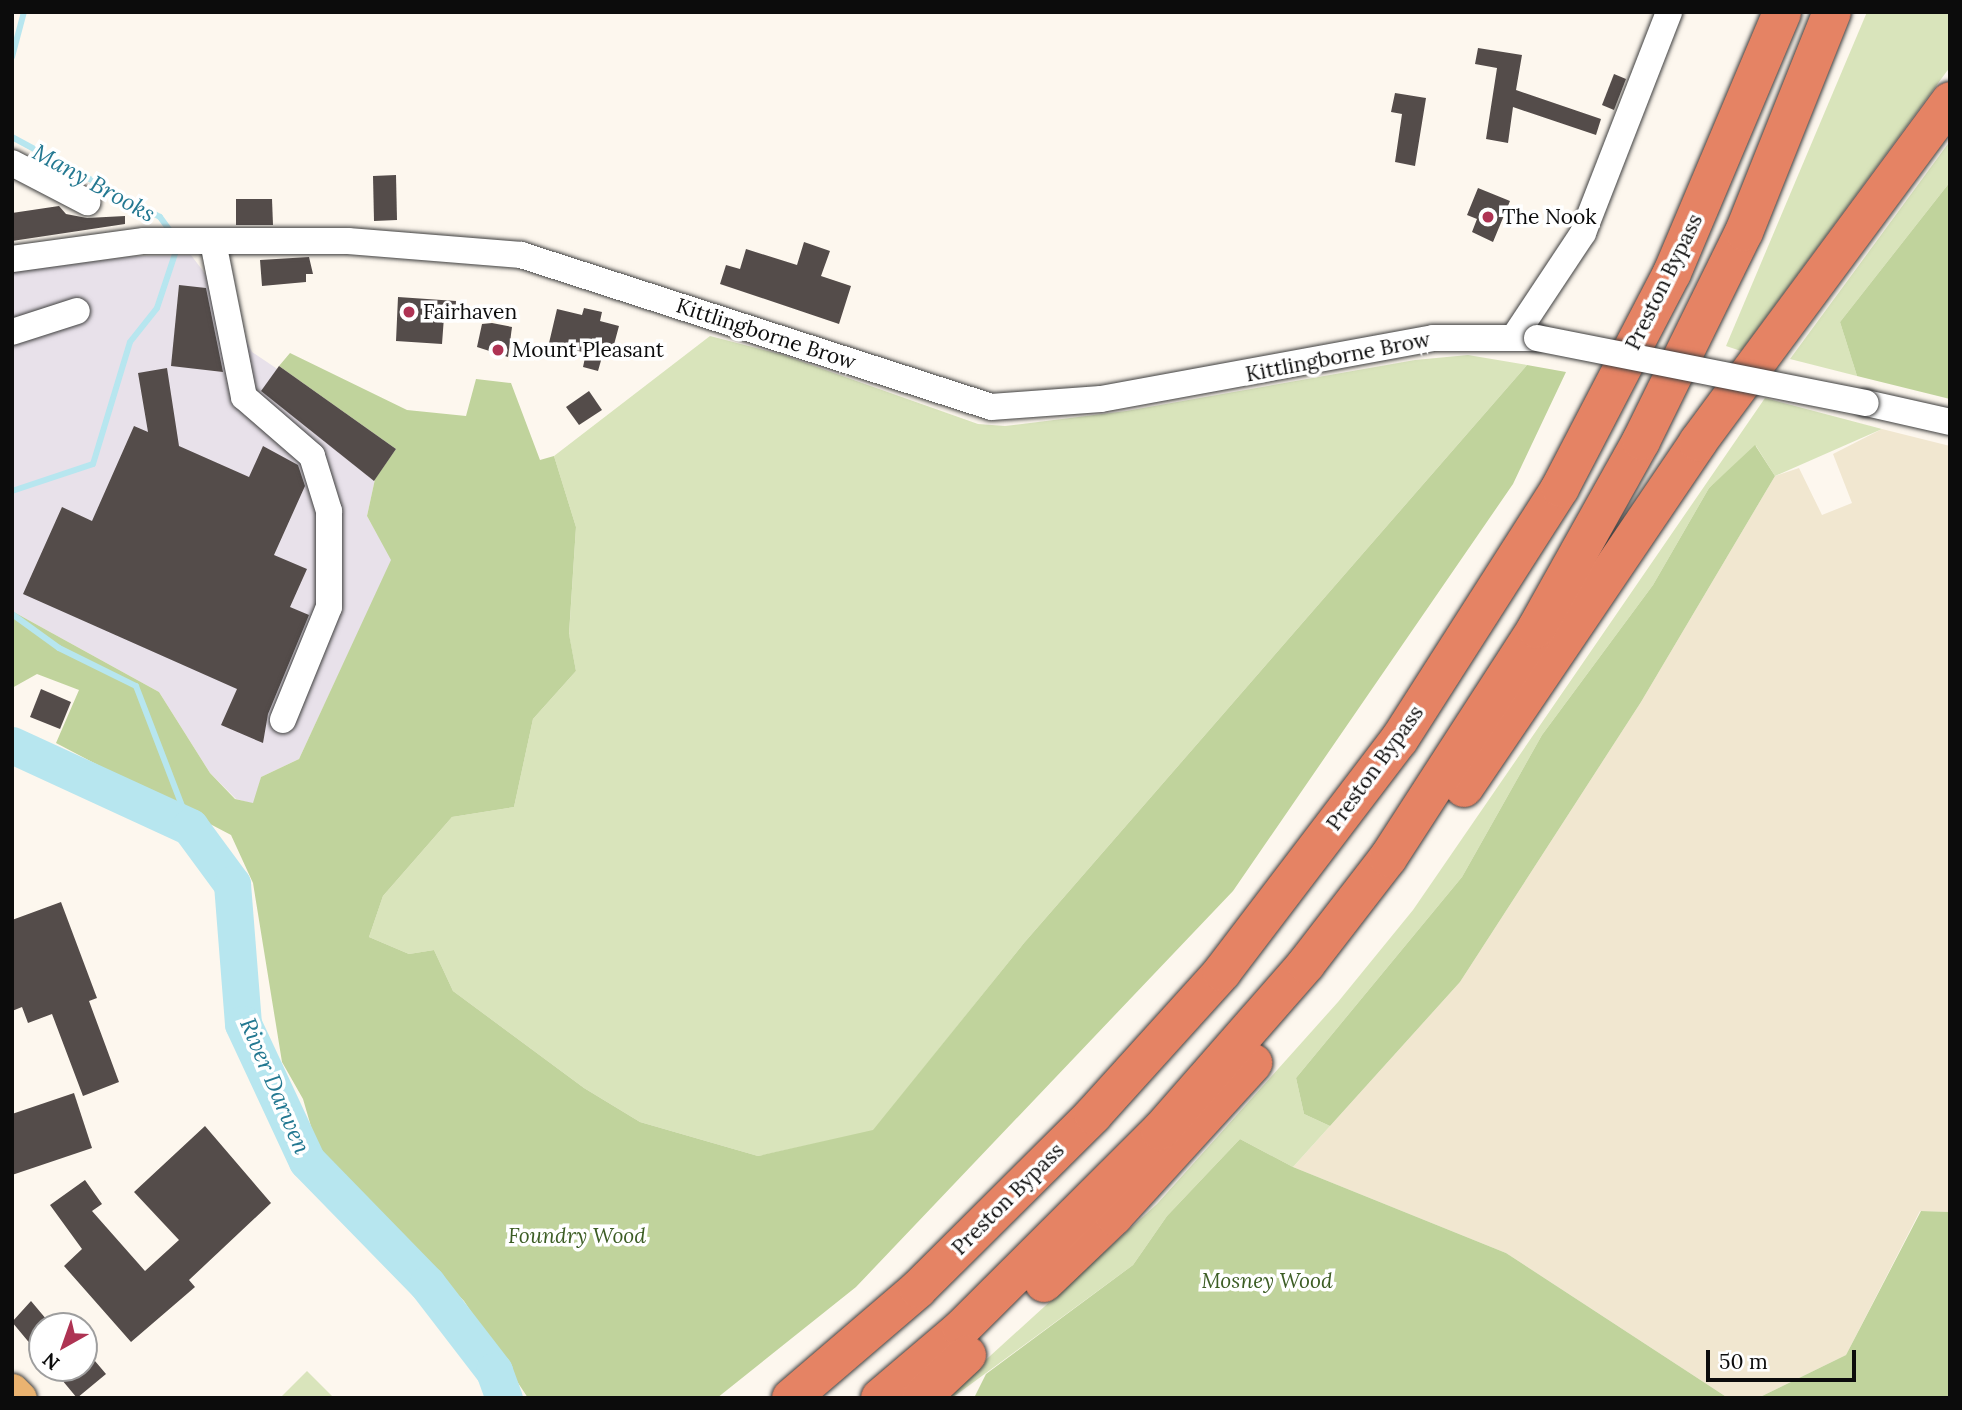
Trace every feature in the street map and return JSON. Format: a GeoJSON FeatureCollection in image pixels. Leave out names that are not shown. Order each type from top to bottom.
{"type":"FeatureCollection","features":[{"type":"Feature","properties":{"kind":"highway","name":"Preston Bypass"},"geometry":{"type":"LineString","coordinates":[[791,1398],[918,1289],[1093,1115],[1222,972],[1399,740],[1566,476],[1672,273],[1782,12]]}},
{"type":"Feature","properties":{"kind":"highway"},"geometry":{"type":"LineString","coordinates":[[880,1398],[961,1329],[1160,1131],[1306,964],[1388,858],[1536,629],[1641,441],[1744,232],[1832,12]]}},
{"type":"Feature","properties":{"kind":"highway"},"geometry":{"type":"LineString","coordinates":[[921,1398],[1114,1216],[1210,1115],[1320,982],[1413,863],[1698,442],[1950,101]]}},
{"type":"Feature","properties":{"kind":"main road"},"geometry":{"type":"LineString","coordinates":[[12,1390],[20,1398]]}},
{"type":"Feature","properties":{"kind":"street"},"geometry":{"type":"LineString","coordinates":[[1526,336],[1583,233],[1669,12]]}},
{"type":"Feature","properties":{"kind":"street"},"geometry":{"type":"LineString","coordinates":[[12,163],[45,183],[87,202]]}},
{"type":"Feature","properties":{"kind":"street"},"geometry":{"type":"LineString","coordinates":[[12,190],[45,183]]}},
{"type":"Feature","properties":{"kind":"street","name":"Kittlingborne Brow"},"geometry":{"type":"LineString","coordinates":[[12,259],[167,242],[348,241],[521,255],[991,407],[1101,399],[1433,338],[1526,336],[1950,422]]}},
{"type":"Feature","properties":{"kind":"street"},"geometry":{"type":"LineString","coordinates":[[213,242],[244,397],[312,456],[329,511],[329,607],[283,720]]}},
{"type":"Feature","properties":{"kind":"street"},"geometry":{"type":"LineString","coordinates":[[12,332],[77,311]]}},
{"type":"Feature","properties":{"kind":"shaded area"},"geometry":{"type":"Polygon","coordinates":[[[191,255],[233,311],[252,352],[396,449],[375,479],[367,516],[392,560],[299,759],[261,777],[254,804],[236,799],[210,773],[159,692],[12,611],[12,272],[135,256],[191,255]]]}},
{"type":"Feature","properties":{"kind":"shaded area"},"geometry":{"type":"Polygon","coordinates":[[[1882,429],[1950,446],[1950,1212],[1920,1211],[1846,1355],[1758,1398],[1728,1398],[1506,1253],[1293,1167],[1460,982],[1641,702],[1775,476],[1799,468],[1822,515],[1852,503],[1833,454],[1882,429]]]}},
{"type":"Feature","properties":{"kind":"green space"},"geometry":{"type":"Polygon","coordinates":[[[1867,12],[1950,12],[1950,67],[1741,351],[1726,346],[1867,12]]]}},
{"type":"Feature","properties":{"kind":"green space"},"geometry":{"type":"Polygon","coordinates":[[[1950,141],[1950,182],[1840,322],[1857,376],[1790,359],[1950,141]]]}},
{"type":"Feature","properties":{"kind":"green space"},"geometry":{"type":"Polygon","coordinates":[[[1950,182],[1950,399],[1857,376],[1840,322],[1950,182]]]}},
{"type":"Feature","properties":{"kind":"green space"},"geometry":{"type":"Polygon","coordinates":[[[710,336],[783,355],[978,424],[1005,426],[1126,411],[1415,360],[1468,355],[1527,365],[1024,943],[873,1131],[758,1156],[640,1122],[584,1088],[453,991],[434,950],[409,954],[369,937],[383,896],[452,817],[514,807],[533,719],[576,671],[569,635],[576,527],[554,456],[710,336]]]}},
{"type":"Feature","properties":{"kind":"green space","name":"Foundry Wood"},"geometry":{"type":"Polygon","coordinates":[[[290,353],[407,410],[466,416],[476,379],[511,383],[540,460],[554,456],[576,527],[569,634],[576,671],[533,719],[514,807],[452,817],[383,896],[369,937],[409,954],[434,950],[453,991],[584,1088],[640,1122],[758,1156],[873,1130],[1024,943],[1527,365],[1566,372],[1513,484],[1233,891],[856,1287],[717,1398],[528,1398],[464,1301],[317,1147],[303,1099],[282,1062],[253,883],[231,835],[56,743],[79,690],[37,674],[12,688],[12,611],[159,692],[210,773],[235,799],[253,803],[261,777],[299,759],[391,560],[367,516],[375,479],[396,449],[279,366],[290,353]]]}},
{"type":"Feature","properties":{"kind":"green space"},"geometry":{"type":"Polygon","coordinates":[[[1765,398],[1882,429],[1775,476],[1756,446],[1709,488],[1653,585],[1542,735],[1462,877],[1296,1078],[1304,1114],[1330,1126],[1293,1167],[1240,1139],[1167,1216],[1133,1265],[952,1398],[944,1398],[1157,1204],[1338,1002],[1413,910],[1765,398]]]}},
{"type":"Feature","properties":{"kind":"green space"},"geometry":{"type":"Polygon","coordinates":[[[1755,445],[1775,476],[1641,702],[1460,982],[1330,1126],[1304,1114],[1296,1078],[1462,877],[1542,735],[1653,585],[1709,488],[1755,445]]]}},
{"type":"Feature","properties":{"kind":"green space","name":"Mosney Wood"},"geometry":{"type":"Polygon","coordinates":[[[1240,1139],[1293,1167],[1506,1253],[1728,1398],[974,1398],[986,1374],[1133,1265],[1167,1216],[1240,1139]]]}},
{"type":"Feature","properties":{"kind":"green space"},"geometry":{"type":"Polygon","coordinates":[[[1921,1211],[1950,1212],[1950,1398],[1758,1398],[1846,1355],[1921,1211]]]}},
{"type":"Feature","properties":{"kind":"green space"},"geometry":{"type":"Polygon","coordinates":[[[307,1371],[334,1398],[280,1398],[307,1371]]]}},
{"type":"Feature","properties":{"kind":"building"},"geometry":{"type":"Polygon","coordinates":[[[1478,48],[1522,55],[1516,90],[1601,119],[1596,135],[1513,107],[1508,143],[1486,139],[1497,68],[1475,64],[1478,48]]]}},
{"type":"Feature","properties":{"kind":"building"},"geometry":{"type":"Polygon","coordinates":[[[1614,74],[1626,79],[1614,110],[1602,105],[1614,74]]]}},
{"type":"Feature","properties":{"kind":"building"},"geometry":{"type":"Polygon","coordinates":[[[1395,93],[1426,98],[1415,166],[1395,162],[1402,114],[1391,112],[1395,93]]]}},
{"type":"Feature","properties":{"kind":"building"},"geometry":{"type":"Polygon","coordinates":[[[396,175],[397,220],[374,221],[373,176],[396,175]]]}},
{"type":"Feature","properties":{"kind":"building","name":"The Nook"},"geometry":{"type":"Polygon","coordinates":[[[1478,188],[1510,201],[1493,242],[1472,232],[1477,219],[1467,215],[1478,188]]]}},
{"type":"Feature","properties":{"kind":"building"},"geometry":{"type":"Polygon","coordinates":[[[236,199],[272,199],[273,225],[236,225],[236,199]]]}},
{"type":"Feature","properties":{"kind":"building"},"geometry":{"type":"Polygon","coordinates":[[[59,206],[66,214],[87,218],[125,216],[125,224],[12,241],[12,213],[59,206]]]}},
{"type":"Feature","properties":{"kind":"building"},"geometry":{"type":"Polygon","coordinates":[[[804,242],[830,251],[821,276],[851,286],[839,324],[720,284],[726,265],[740,269],[746,249],[797,265],[804,242]]]}},
{"type":"Feature","properties":{"kind":"building"},"geometry":{"type":"Polygon","coordinates":[[[309,257],[313,274],[306,274],[306,282],[262,286],[260,260],[309,257]]]}},
{"type":"Feature","properties":{"kind":"building"},"geometry":{"type":"Polygon","coordinates":[[[179,285],[206,288],[223,372],[171,366],[179,285]]]}},
{"type":"Feature","properties":{"kind":"building"},"geometry":{"type":"Polygon","coordinates":[[[398,297],[456,301],[455,318],[444,317],[442,344],[396,341],[398,297]]]}},
{"type":"Feature","properties":{"kind":"building"},"geometry":{"type":"Polygon","coordinates":[[[584,308],[602,312],[600,321],[619,326],[612,352],[604,350],[598,371],[583,367],[586,353],[549,343],[557,309],[582,315],[584,308]]]}},
{"type":"Feature","properties":{"kind":"building","name":"Mount Pleasant"},"geometry":{"type":"Polygon","coordinates":[[[482,324],[512,327],[508,357],[477,347],[482,324]]]}},
{"type":"Feature","properties":{"kind":"building"},"geometry":{"type":"Polygon","coordinates":[[[279,366],[396,449],[374,481],[261,391],[279,366]]]}},
{"type":"Feature","properties":{"kind":"building"},"geometry":{"type":"Polygon","coordinates":[[[167,368],[179,446],[249,477],[263,446],[298,465],[305,486],[274,555],[307,569],[290,607],[309,615],[268,714],[263,743],[221,725],[237,689],[23,594],[62,507],[92,521],[134,426],[148,432],[138,373],[167,368]]]}},
{"type":"Feature","properties":{"kind":"building"},"geometry":{"type":"Polygon","coordinates":[[[589,391],[602,410],[579,425],[566,407],[589,391]]]}},
{"type":"Feature","properties":{"kind":"building"},"geometry":{"type":"Polygon","coordinates":[[[41,689],[71,702],[60,729],[30,717],[41,689]]]}},
{"type":"Feature","properties":{"kind":"building"},"geometry":{"type":"Polygon","coordinates":[[[61,902],[97,998],[89,1001],[119,1082],[83,1096],[52,1014],[28,1023],[22,1007],[12,1011],[12,920],[61,902]]]}},
{"type":"Feature","properties":{"kind":"building"},"geometry":{"type":"Polygon","coordinates":[[[74,1093],[92,1148],[12,1175],[12,1114],[74,1093]]]}},
{"type":"Feature","properties":{"kind":"building"},"geometry":{"type":"Polygon","coordinates":[[[205,1126],[271,1203],[189,1280],[195,1287],[131,1342],[64,1266],[82,1249],[50,1205],[85,1180],[102,1204],[92,1211],[145,1271],[179,1240],[134,1192],[205,1126]]]}},
{"type":"Feature","properties":{"kind":"building"},"geometry":{"type":"Polygon","coordinates":[[[31,1301],[40,1312],[28,1312],[28,1341],[12,1322],[31,1301]]]}},
{"type":"Feature","properties":{"kind":"building"},"geometry":{"type":"Polygon","coordinates":[[[98,1365],[106,1374],[98,1381],[98,1365]]]}},
{"type":"Feature","properties":{"kind":"building"},"geometry":{"type":"Polygon","coordinates":[[[64,1382],[96,1382],[77,1398],[64,1382]]]}},
{"type":"Feature","properties":{"kind":"waterway","name":"Many Brooks"},"geometry":{"type":"LineString","coordinates":[[12,57],[24,12]]}},
{"type":"Feature","properties":{"kind":"waterway","name":"Many Brooks"},"geometry":{"type":"LineString","coordinates":[[12,137],[160,217],[171,232]]}},
{"type":"Feature","properties":{"kind":"waterway","name":"Many Brooks"},"geometry":{"type":"LineString","coordinates":[[12,491],[93,464],[130,342],[157,308],[177,248]]}},
{"type":"Feature","properties":{"kind":"waterway","name":"Many Brooks"},"geometry":{"type":"LineString","coordinates":[[12,614],[59,648],[136,686],[190,827]]}},
{"type":"Feature","properties":{"kind":"waterway","name":"River Darwen"},"geometry":{"type":"LineString","coordinates":[[12,745],[190,827],[232,884],[243,1024],[307,1161],[427,1284],[494,1371],[504,1398]]}},
{"type":"Feature","properties":{"kind":"place","name":"The Nook"},"geometry":{"type":"Point","coordinates":[1488,217]}},
{"type":"Feature","properties":{"kind":"place","name":"Fairhaven"},"geometry":{"type":"Point","coordinates":[409,312]}},
{"type":"Feature","properties":{"kind":"place","name":"Mount Pleasant"},"geometry":{"type":"Point","coordinates":[498,350]}}]}
